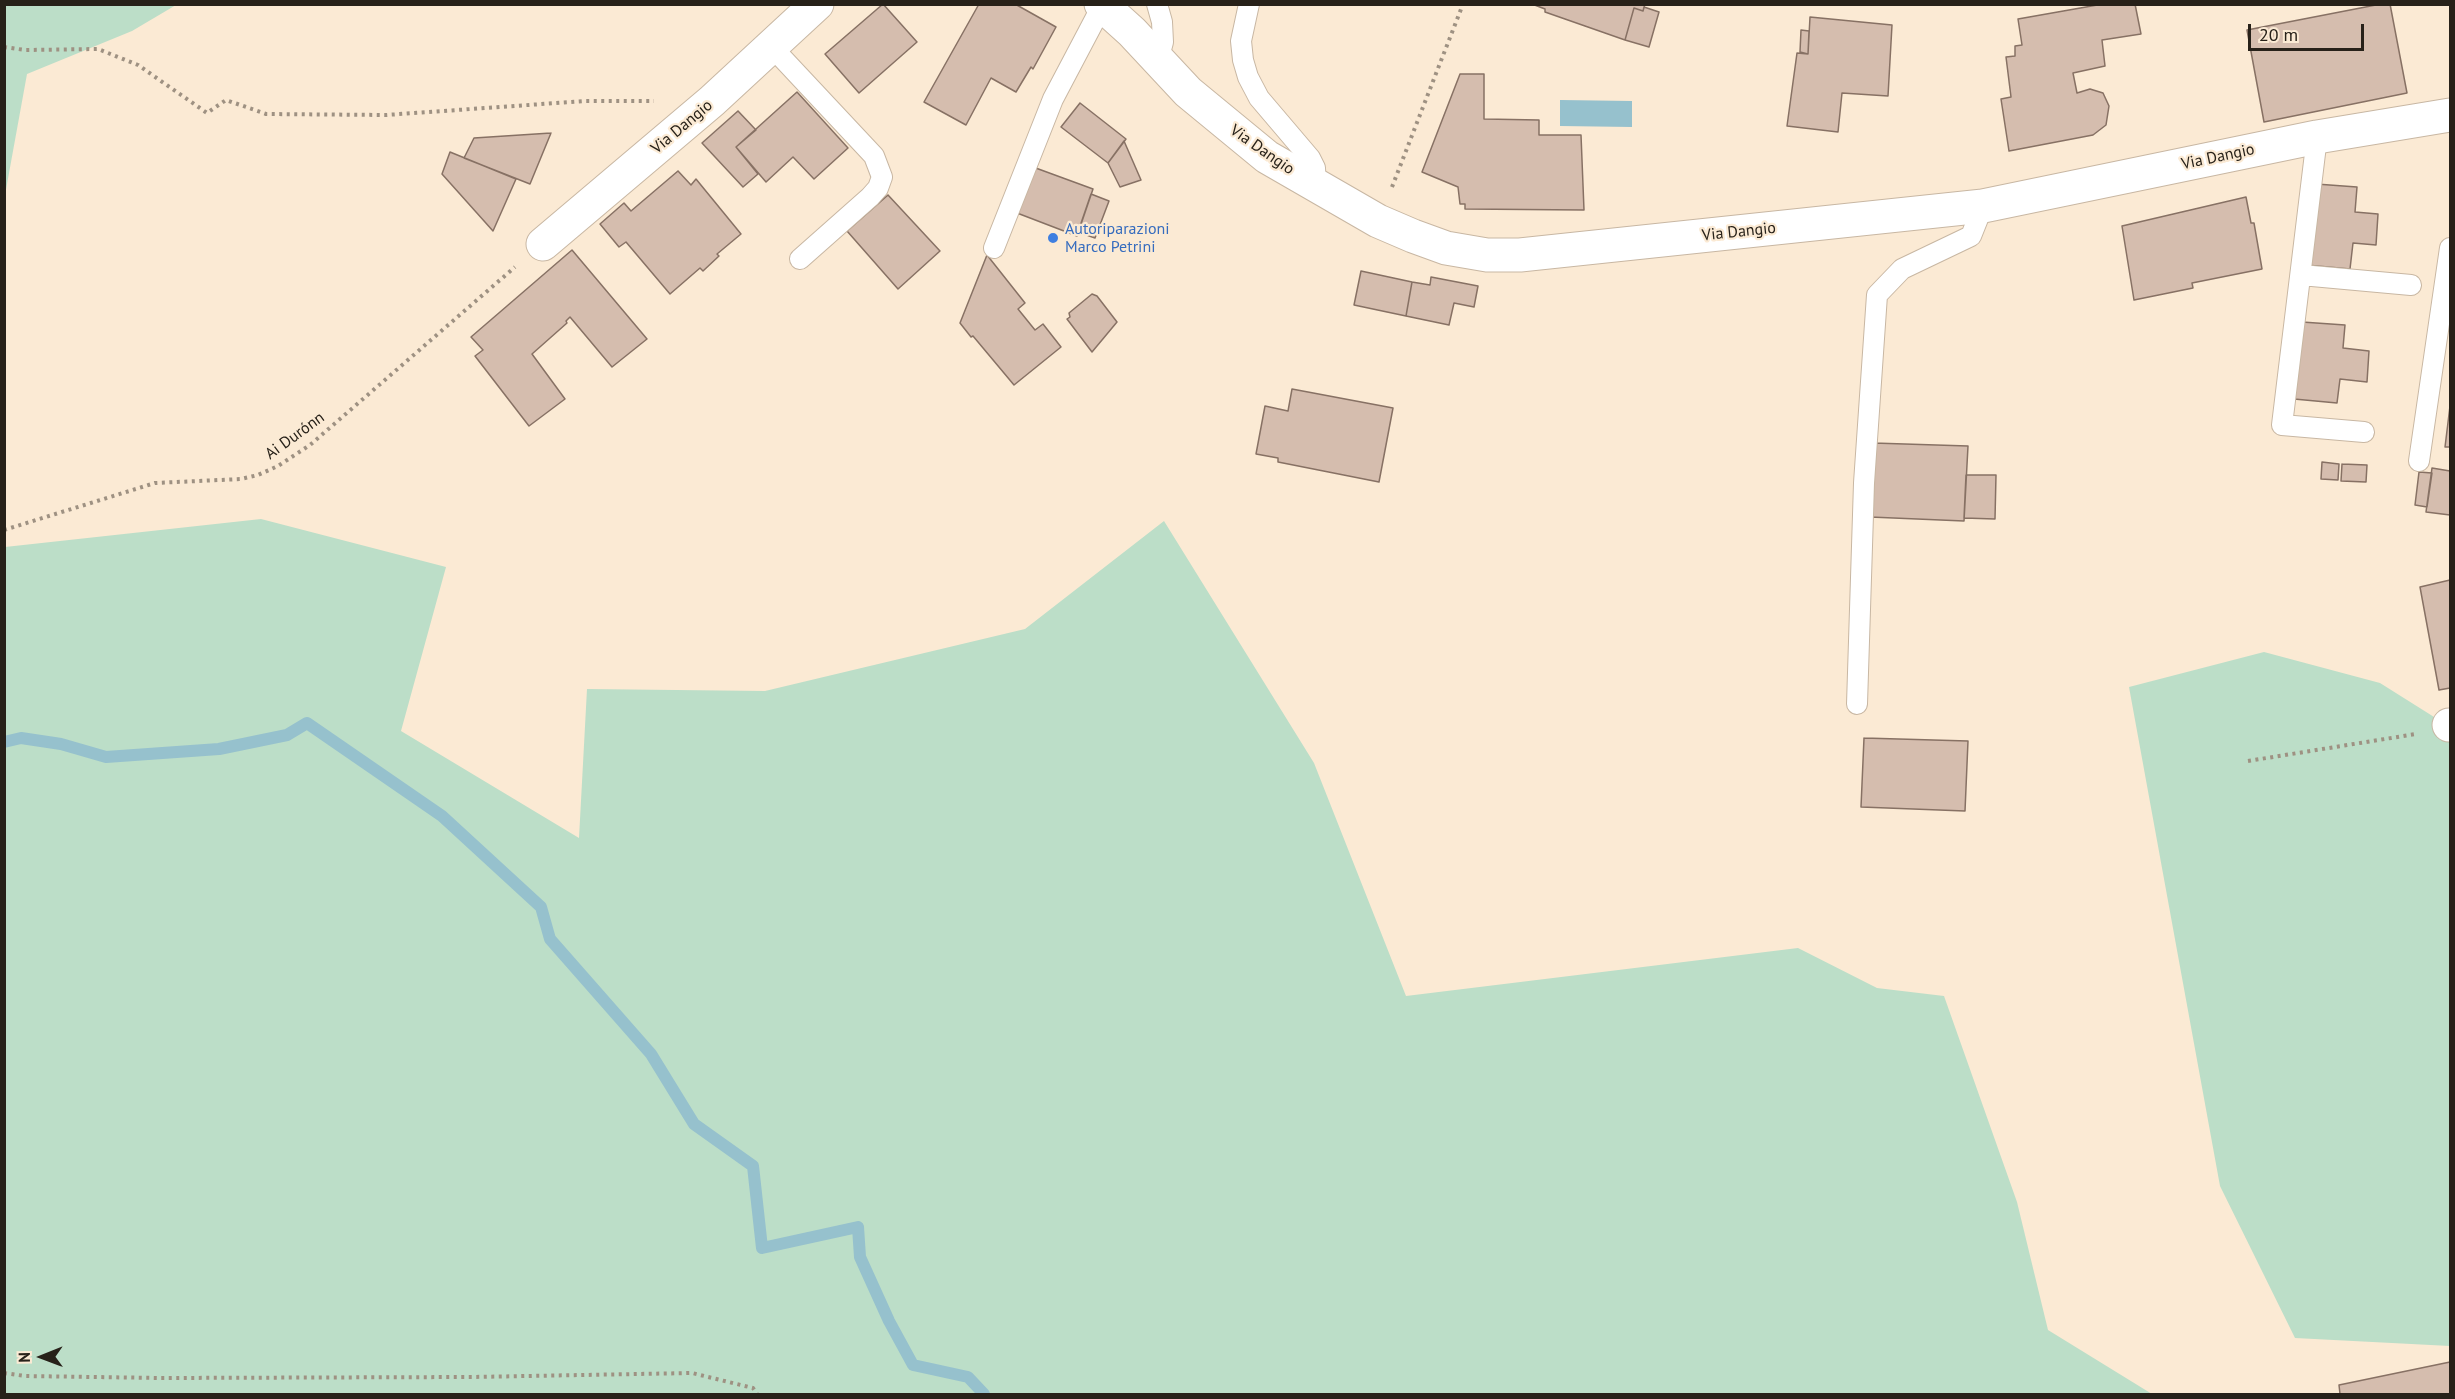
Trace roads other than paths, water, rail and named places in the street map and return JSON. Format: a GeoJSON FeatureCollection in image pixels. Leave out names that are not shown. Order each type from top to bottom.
{"type":"FeatureCollection","features":[{"type":"Feature","properties":{"kind":"street","name":"Via Dangio"},"geometry":{"type":"LineString","coordinates":[[543,244],[712,101],[817,4]]}},
{"type":"Feature","properties":{"kind":"street","name":"Via Dangio"},"geometry":{"type":"LineString","coordinates":[[1101,5],[1132,32],[1188,92],[1267,157],[1378,221],[1446,248],[1487,255],[1520,255],[1983,206],[2318,137],[2451,115]]}},
{"type":"Feature","properties":{"kind":"lane"},"geometry":{"type":"LineString","coordinates":[[1157,4],[1162,22],[1163,42],[1158,60]]}},
{"type":"Feature","properties":{"kind":"lane"},"geometry":{"type":"LineString","coordinates":[[1250,4],[1241,41],[1248,77],[1259,99],[1310,158],[1315,168],[1316,186]]}},
{"type":"Feature","properties":{"kind":"lane"},"geometry":{"type":"LineString","coordinates":[[994,248],[1053,99],[1101,5]]}},
{"type":"Feature","properties":{"kind":"lane"},"geometry":{"type":"LineString","coordinates":[[771,46],[874,156],[882,177],[878,188],[870,197],[800,259]]}},
{"type":"Feature","properties":{"kind":"lane"},"geometry":{"type":"LineString","coordinates":[[2318,137],[2282,425],[2364,432]]}},
{"type":"Feature","properties":{"kind":"lane"},"geometry":{"type":"LineString","coordinates":[[1857,704],[1864,483],[1877,295],[1902,268],[1971,236],[1983,206]]}},
{"type":"Feature","properties":{"kind":"lane"},"geometry":{"type":"LineString","coordinates":[[2419,461],[2451,248]]}},
{"type":"Feature","properties":{"kind":"lane"},"geometry":{"type":"LineString","coordinates":[[2301,275],[2411,285]]}},
{"type":"Feature","properties":{"kind":"water"},"geometry":{"type":"Polygon","coordinates":[[[1560,100],[1632,101],[1632,127],[1560,126],[1560,100]]]}},
{"type":"Feature","properties":{"kind":"waterway"},"geometry":{"type":"LineString","coordinates":[[4,742],[21,738],[61,744],[106,757],[219,749],[287,735],[307,723],[442,816],[541,907],[550,939],[651,1054],[694,1124],[753,1166],[762,1248],[858,1227],[860,1257],[889,1321],[913,1365],[968,1377],[984,1394]]}},
{"type":"Feature","properties":{"kind":"place","name":"Autoriparazioni Marco Petrini"},"geometry":{"type":"Point","coordinates":[1053,238]}}]}
